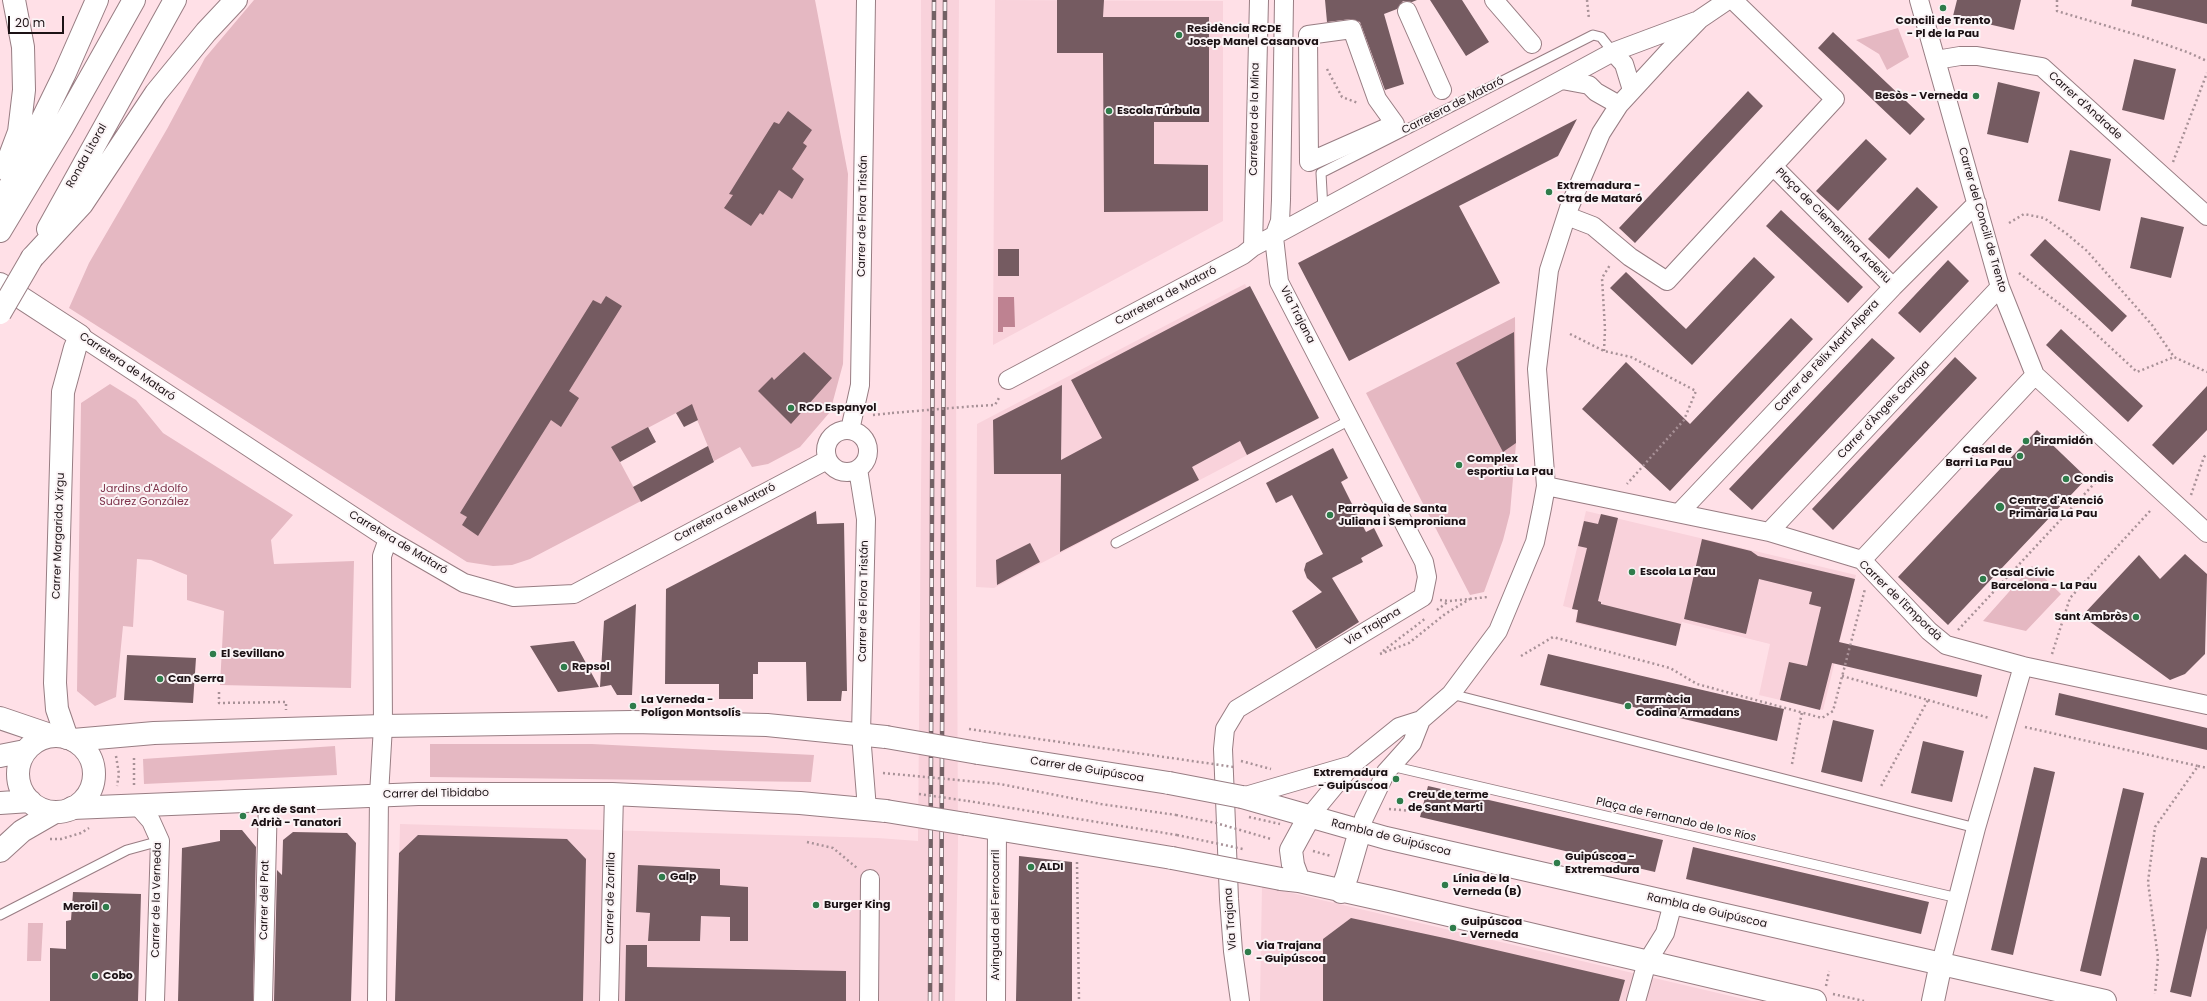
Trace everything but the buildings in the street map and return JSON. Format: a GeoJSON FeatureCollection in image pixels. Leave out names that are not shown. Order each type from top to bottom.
{"type":"FeatureCollection","features":[{"type":"Feature","properties":{"kind":"main road"},"geometry":{"type":"LineString","coordinates":[[0,181],[19,132],[24,90],[23,47],[14,0]]}},
{"type":"Feature","properties":{"kind":"main road"},"geometry":{"type":"LineString","coordinates":[[0,205],[25,157],[97,0]]}},
{"type":"Feature","properties":{"kind":"main road"},"geometry":{"type":"LineString","coordinates":[[0,231],[62,128],[134,0]]}},
{"type":"Feature","properties":{"kind":"main road","name":"Ronda Litoral"},"geometry":{"type":"LineString","coordinates":[[0,313],[175,0]]}},
{"type":"Feature","properties":{"kind":"main road"},"geometry":{"type":"LineString","coordinates":[[32,258],[82,204],[156,94],[206,32],[236,0]]}},
{"type":"Feature","properties":{"kind":"main road","name":"Carretera de Mataró"},"geometry":{"type":"LineString","coordinates":[[0,284],[80,336]]}},
{"type":"Feature","properties":{"kind":"main road","name":"Carrer Margarida Xirgu"},"geometry":{"type":"LineString","coordinates":[[64,738],[57,709],[54,683],[63,400],[75,348],[80,336]]}},
{"type":"Feature","properties":{"kind":"main road"},"geometry":{"type":"LineString","coordinates":[[0,718],[64,738],[82,747],[90,756],[94,780],[89,792],[82,801],[22,831],[0,851]]}},
{"type":"Feature","properties":{"kind":"main road","name":"Carrer de Guipúscoa"},"geometry":{"type":"LineString","coordinates":[[383,726],[632,722],[767,725],[861,734],[1257,797],[1309,817]]}},
{"type":"Feature","properties":{"kind":"main road"},"geometry":{"type":"LineString","coordinates":[[64,810],[37,807],[30,801],[22,790],[18,777],[19,764],[25,751],[38,740],[154,733],[383,726]]}},
{"type":"Feature","properties":{"kind":"main road"},"geometry":{"type":"LineString","coordinates":[[0,756],[25,751]]}},
{"type":"Feature","properties":{"kind":"main road","name":"Carrer del Tibidabo"},"geometry":{"type":"LineString","coordinates":[[64,810],[136,796],[268,799],[378,795],[614,794],[800,802],[877,810]]}},
{"type":"Feature","properties":{"kind":"main road"},"geometry":{"type":"LineString","coordinates":[[0,802],[30,801]]}},
{"type":"Feature","properties":{"kind":"main road"},"geometry":{"type":"LineString","coordinates":[[877,810],[997,828],[1290,880],[1647,962],[1820,995]]}},
{"type":"Feature","properties":{"kind":"main road"},"geometry":{"type":"LineString","coordinates":[[1290,880],[1293,865],[1291,850],[1309,817]]}},
{"type":"Feature","properties":{"kind":"main road","name":"Rambla de Guipúscoa"},"geometry":{"type":"LineString","coordinates":[[1309,817],[1360,831],[1548,876],[2105,1001]]}},
{"type":"Feature","properties":{"kind":"main road"},"geometry":{"type":"LineString","coordinates":[[1341,892],[1360,831]]}},
{"type":"Feature","properties":{"kind":"main road"},"geometry":{"type":"LineString","coordinates":[[1933,1001],[1941,963]]}},
{"type":"Feature","properties":{"kind":"street","name":"Carrer de Flora Tristán"},"geometry":{"type":"LineString","coordinates":[[850,430],[860,385],[866,0]]}},
{"type":"Feature","properties":{"kind":"street","name":"Carretera de la Mina"},"geometry":{"type":"LineString","coordinates":[[1253,247],[1259,0]]}},
{"type":"Feature","properties":{"kind":"street"},"geometry":{"type":"LineString","coordinates":[[1274,237],[1280,221],[1281,200],[1284,0]]}},
{"type":"Feature","properties":{"kind":"street"},"geometry":{"type":"LineString","coordinates":[[1494,0],[1532,44]]}},
{"type":"Feature","properties":{"kind":"street"},"geometry":{"type":"LineString","coordinates":[[1309,817],[1352,765],[1399,727],[1421,720],[1451,694],[1498,631],[1535,542],[1546,486],[1537,369],[1549,270],[1567,216],[1601,133],[1619,105],[1700,19],[1728,0]]}},
{"type":"Feature","properties":{"kind":"street","name":"Plaça de Clementina Arderiu"},"geometry":{"type":"LineString","coordinates":[[1567,216],[1593,226],[1630,257],[1667,281],[1835,99],[1733,0]]}},
{"type":"Feature","properties":{"kind":"street","name":"Carrer del Concili de Trento"},"geometry":{"type":"LineString","coordinates":[[1919,0],[1978,203],[2000,287],[2036,375],[2207,533]]}},
{"type":"Feature","properties":{"kind":"street","name":"Carretera de Mataró"},"geometry":{"type":"LineString","coordinates":[[1407,11],[1442,90]]}},
{"type":"Feature","properties":{"kind":"street","name":"Carretera de Mataró"},"geometry":{"type":"LineString","coordinates":[[1008,380],[1243,255],[1253,247],[1607,56],[1700,19]]}},
{"type":"Feature","properties":{"kind":"street"},"geometry":{"type":"LineString","coordinates":[[1352,29],[1377,99],[1389,115],[1396,124],[1309,162],[1308,35],[1352,29]]}},
{"type":"Feature","properties":{"kind":"street"},"geometry":{"type":"LineString","coordinates":[[1589,85],[1607,56],[1624,64],[1632,90]]}},
{"type":"Feature","properties":{"kind":"street","name":"Carrer d'Andrade"},"geometry":{"type":"LineString","coordinates":[[1936,60],[1960,56],[1977,56],[2042,67],[2207,216]]}},
{"type":"Feature","properties":{"kind":"street"},"geometry":{"type":"LineString","coordinates":[[1562,80],[1589,85],[1596,92],[1619,105]]}},
{"type":"Feature","properties":{"kind":"street","name":"Plaça de Clementina Arderiu"},"geometry":{"type":"LineString","coordinates":[[1772,166],[1893,287]]}},
{"type":"Feature","properties":{"kind":"street"},"geometry":{"type":"LineString","coordinates":[[1254,214],[1281,200]]}},
{"type":"Feature","properties":{"kind":"street","name":"Carrer de Fèlix Martí Alpera"},"geometry":{"type":"LineString","coordinates":[[1680,512],[1893,287],[1978,203]]}},
{"type":"Feature","properties":{"kind":"street","name":"Via Trajana"},"geometry":{"type":"LineString","coordinates":[[1240,1001],[1233,951],[1229,899],[1223,749],[1225,729],[1237,709],[1423,597],[1427,577],[1424,562],[1279,282],[1274,237]]}},
{"type":"Feature","properties":{"kind":"street","name":"Carrer d'Àngels Garriga"},"geometry":{"type":"LineString","coordinates":[[1769,532],[2000,287]]}},
{"type":"Feature","properties":{"kind":"street","name":"Carretera de Mataró"},"geometry":{"type":"LineString","coordinates":[[80,336],[388,539],[464,583],[514,597],[574,594],[827,460]]}},
{"type":"Feature","properties":{"kind":"street"},"geometry":{"type":"LineString","coordinates":[[1862,560],[2036,375]]}},
{"type":"Feature","properties":{"kind":"street"},"geometry":{"type":"LineString","coordinates":[[850,430],[860,435],[867,445],[867,457],[858,469],[850,472],[842,472],[834,468],[827,460],[826,448],[830,437],[838,432],[850,430]]}},
{"type":"Feature","properties":{"kind":"street","name":"Carrer de Flora Tristán"},"geometry":{"type":"LineString","coordinates":[[858,469],[866,520],[861,734]]}},
{"type":"Feature","properties":{"kind":"street","name":"Carrer de l'Empordà"},"geometry":{"type":"LineString","coordinates":[[1546,486],[1680,512],[1769,532],[1862,560],[1929,631],[1946,645],[2024,666],[2207,705]]}},
{"type":"Feature","properties":{"kind":"street"},"geometry":{"type":"LineString","coordinates":[[377,1001],[378,795],[383,726],[382,556],[388,539]]}},
{"type":"Feature","properties":{"kind":"street"},"geometry":{"type":"LineString","coordinates":[[1941,963],[1976,828],[2024,666]]}},
{"type":"Feature","properties":{"kind":"street"},"geometry":{"type":"LineString","coordinates":[[1360,831],[1364,818],[1389,766],[1412,743],[1421,720]]}},
{"type":"Feature","properties":{"kind":"street"},"geometry":{"type":"LineString","coordinates":[[861,734],[877,810]]}},
{"type":"Feature","properties":{"kind":"street"},"geometry":{"type":"LineString","coordinates":[[1257,797],[1352,765]]}},
{"type":"Feature","properties":{"kind":"street","name":"Carrer de Zorrilla"},"geometry":{"type":"LineString","coordinates":[[609,1001],[614,794]]}},
{"type":"Feature","properties":{"kind":"street","name":"Carrer de la Verneda"},"geometry":{"type":"LineString","coordinates":[[136,796],[151,821],[160,841],[154,1001]]}},
{"type":"Feature","properties":{"kind":"street","name":"Carrer del Prat"},"geometry":{"type":"LineString","coordinates":[[263,1001],[268,799]]}},
{"type":"Feature","properties":{"kind":"street","name":"Avinguda del Ferrocarril"},"geometry":{"type":"LineString","coordinates":[[996,1001],[997,828]]}},
{"type":"Feature","properties":{"kind":"street"},"geometry":{"type":"LineString","coordinates":[[869,1001],[870,879]]}},
{"type":"Feature","properties":{"kind":"street"},"geometry":{"type":"LineString","coordinates":[[1638,995],[1647,962],[1665,933],[1673,903]]}},
{"type":"Feature","properties":{"kind":"lane","name":"Carretera de Mataró"},"geometry":{"type":"LineString","coordinates":[[1323,210],[1322,173],[1594,35],[1600,37],[1607,56]]}},
{"type":"Feature","properties":{"kind":"lane"},"geometry":{"type":"LineString","coordinates":[[1116,542],[1350,420]]}},
{"type":"Feature","properties":{"kind":"lane"},"geometry":{"type":"LineString","coordinates":[[1451,694],[1976,828]]}},
{"type":"Feature","properties":{"kind":"lane","name":"Plaça de Fernando de los Ríos"},"geometry":{"type":"LineString","coordinates":[[1389,766],[1958,898]]}},
{"type":"Feature","properties":{"kind":"lane"},"geometry":{"type":"LineString","coordinates":[[0,915],[127,850],[160,841]]}},
{"type":"Feature","properties":{"kind":"path"},"geometry":{"type":"LineString","coordinates":[[1587,0],[1589,19]]}},
{"type":"Feature","properties":{"kind":"path"},"geometry":{"type":"LineString","coordinates":[[2057,0],[2057,11],[2144,37],[2188,52],[2207,61]]}},
{"type":"Feature","properties":{"kind":"path"},"geometry":{"type":"LineString","coordinates":[[1323,62],[1342,97],[1389,115]]}},
{"type":"Feature","properties":{"kind":"path"},"geometry":{"type":"LineString","coordinates":[[2171,165],[2207,73]]}},
{"type":"Feature","properties":{"kind":"path"},"geometry":{"type":"LineString","coordinates":[[2009,223],[2024,214],[2044,218],[2067,234],[2092,256],[2152,325],[2174,357],[2207,372]]}},
{"type":"Feature","properties":{"kind":"path"},"geometry":{"type":"LineString","coordinates":[[1604,351],[1605,329],[1602,278],[1613,262]]}},
{"type":"Feature","properties":{"kind":"path"},"geometry":{"type":"LineString","coordinates":[[2019,273],[2082,321],[2137,372],[2174,357]]}},
{"type":"Feature","properties":{"kind":"path"},"geometry":{"type":"LineString","coordinates":[[1570,334],[1604,351],[1631,357],[1696,391],[1684,420],[1624,487]]}},
{"type":"Feature","properties":{"kind":"path"},"geometry":{"type":"LineString","coordinates":[[892,413],[995,404],[1008,380]]}},
{"type":"Feature","properties":{"kind":"path"},"geometry":{"type":"LineString","coordinates":[[2191,495],[2204,457],[2207,454]]}},
{"type":"Feature","properties":{"kind":"path"},"geometry":{"type":"LineString","coordinates":[[1955,634],[2106,471]]}},
{"type":"Feature","properties":{"kind":"path"},"geometry":{"type":"LineString","coordinates":[[2051,656],[2070,598],[2150,511]]}},
{"type":"Feature","properties":{"kind":"path"},"geometry":{"type":"LineString","coordinates":[[1521,656],[1553,637],[1670,668],[1697,684],[1822,718],[1833,711],[1866,582]]}},
{"type":"Feature","properties":{"kind":"path"},"geometry":{"type":"LineString","coordinates":[[1436,611],[1449,601],[1488,597]]}},
{"type":"Feature","properties":{"kind":"path"},"geometry":{"type":"LineString","coordinates":[[1430,616],[1380,654],[1409,643],[1445,614],[1470,599]]}},
{"type":"Feature","properties":{"kind":"path"},"geometry":{"type":"LineString","coordinates":[[1842,676],[1988,718]]}},
{"type":"Feature","properties":{"kind":"path"},"geometry":{"type":"LineString","coordinates":[[219,692],[219,703],[286,702],[286,710]]}},
{"type":"Feature","properties":{"kind":"path"},"geometry":{"type":"LineString","coordinates":[[1880,788],[1928,700]]}},
{"type":"Feature","properties":{"kind":"path"},"geometry":{"type":"LineString","coordinates":[[1792,764],[1802,712]]}},
{"type":"Feature","properties":{"kind":"path"},"geometry":{"type":"LineString","coordinates":[[2021,726],[2207,768]]}},
{"type":"Feature","properties":{"kind":"path"},"geometry":{"type":"LineString","coordinates":[[963,728],[1234,767]]}},
{"type":"Feature","properties":{"kind":"path"},"geometry":{"type":"LineString","coordinates":[[116,757],[119,774],[116,792]]}},
{"type":"Feature","properties":{"kind":"path"},"geometry":{"type":"LineString","coordinates":[[134,758],[136,796]]}},
{"type":"Feature","properties":{"kind":"path"},"geometry":{"type":"LineString","coordinates":[[1238,760],[1274,770]]}},
{"type":"Feature","properties":{"kind":"path"},"geometry":{"type":"LineString","coordinates":[[2155,994],[2158,958],[2148,882],[2155,827],[2198,766]]}},
{"type":"Feature","properties":{"kind":"path"},"geometry":{"type":"LineString","coordinates":[[876,773],[909,774],[1000,784],[1101,804],[1176,815],[1216,823],[1271,839]]}},
{"type":"Feature","properties":{"kind":"path"},"geometry":{"type":"LineString","coordinates":[[915,793],[1177,835],[1245,850]]}},
{"type":"Feature","properties":{"kind":"path"},"geometry":{"type":"LineString","coordinates":[[1389,809],[1412,811]]}},
{"type":"Feature","properties":{"kind":"path"},"geometry":{"type":"LineString","coordinates":[[808,842],[833,848],[870,879]]}},
{"type":"Feature","properties":{"kind":"path"},"geometry":{"type":"LineString","coordinates":[[1307,849],[1333,856]]}},
{"type":"Feature","properties":{"kind":"path"},"geometry":{"type":"LineString","coordinates":[[1077,858],[1079,1001]]}},
{"type":"Feature","properties":{"kind":"path"},"geometry":{"type":"LineString","coordinates":[[1820,995],[1829,971]]}},
{"type":"Feature","properties":{"kind":"shaded area"},"geometry":{"type":"Polygon","coordinates":[[[921,0],[959,0],[956,379],[958,843],[955,1001],[396,1001],[400,824],[878,838],[918,841],[922,379],[921,0]]]}},
{"type":"Feature","properties":{"kind":"shaded area","name":"Escola Túrbula"},"geometry":{"type":"Polygon","coordinates":[[[995,0],[1223,1],[1223,221],[993,345],[995,0]]]}},
{"type":"Feature","properties":{"kind":"shaded area"},"geometry":{"type":"Polygon","coordinates":[[[1245,284],[1316,419],[994,588],[976,587],[977,424],[1245,284]]]}},
{"type":"Feature","properties":{"kind":"shaded area"},"geometry":{"type":"Polygon","coordinates":[[[998,297],[1014,297],[1015,327],[1003,327],[1003,332],[998,332],[998,297]]]}},
{"type":"Feature","properties":{"kind":"shaded area"},"geometry":{"type":"Polygon","coordinates":[[[1586,511],[1856,575],[1823,710],[1759,695],[1770,644],[1682,622],[1676,646],[1575,623],[1578,610],[1563,606],[1586,511]]]}},
{"type":"Feature","properties":{"kind":"shaded area"},"geometry":{"type":"Polygon","coordinates":[[[1262,886],[1752,1001],[1260,1001],[1262,886]]]}},
{"type":"Feature","properties":{"kind":"green space"},"geometry":{"type":"Polygon","coordinates":[[[254,0],[815,0],[848,174],[843,364],[830,412],[800,447],[768,464],[752,467],[740,447],[714,461],[691,405],[612,447],[641,501],[530,559],[512,565],[493,566],[467,562],[69,308],[89,263],[167,129],[205,58],[254,0]]]}},
{"type":"Feature","properties":{"kind":"green space"},"geometry":{"type":"Polygon","coordinates":[[[1898,28],[1909,57],[1887,70],[1879,54],[1856,40],[1898,28]]]}},
{"type":"Feature","properties":{"kind":"green space","name":"Complex esportiu La Pau"},"geometry":{"type":"Polygon","coordinates":[[[1515,317],[1516,444],[1510,513],[1503,540],[1484,592],[1470,595],[1366,393],[1515,317]]]}},
{"type":"Feature","properties":{"kind":"green space","name":"Jardins d'Adolfo Suárez González"},"geometry":{"type":"Polygon","coordinates":[[[110,384],[136,400],[163,433],[293,515],[271,540],[274,564],[354,561],[351,688],[220,685],[224,611],[187,600],[187,575],[151,560],[137,559],[133,627],[123,626],[116,697],[95,706],[77,691],[81,403],[110,384]]]}},
{"type":"Feature","properties":{"kind":"green space"},"geometry":{"type":"Polygon","coordinates":[[[2032,566],[2061,594],[2026,631],[1983,621],[2032,566]]]}},
{"type":"Feature","properties":{"kind":"green space"},"geometry":{"type":"Polygon","coordinates":[[[430,744],[592,744],[814,755],[811,782],[430,777],[430,744]]]}},
{"type":"Feature","properties":{"kind":"green space"},"geometry":{"type":"Polygon","coordinates":[[[335,746],[337,775],[144,784],[143,759],[335,746]]]}},
{"type":"Feature","properties":{"kind":"green space"},"geometry":{"type":"Polygon","coordinates":[[[28,923],[43,923],[41,961],[27,961],[28,923]]]}},
{"type":"Feature","properties":{"kind":"railway"},"geometry":{"type":"LineString","coordinates":[[930,1001],[934,0]]}},
{"type":"Feature","properties":{"kind":"railway"},"geometry":{"type":"LineString","coordinates":[[941,1001],[945,0]]}},
{"type":"Feature","properties":{"kind":"place","name":"Concili de Trento - Pl de la Pau"},"geometry":{"type":"Point","coordinates":[1943,8]}},
{"type":"Feature","properties":{"kind":"place","name":"Residència RCDE Josep Manel Casanova"},"geometry":{"type":"Point","coordinates":[1179,35]}},
{"type":"Feature","properties":{"kind":"place","name":"Besòs - Verneda"},"geometry":{"type":"Point","coordinates":[1976,96]}},
{"type":"Feature","properties":{"kind":"place","name":"Escola Túrbula"},"geometry":{"type":"Point","coordinates":[1109,111]}},
{"type":"Feature","properties":{"kind":"place","name":"Extremadura - Ctra de Mataró"},"geometry":{"type":"Point","coordinates":[1549,192]}},
{"type":"Feature","properties":{"kind":"place","name":"RCD Espanyol"},"geometry":{"type":"Point","coordinates":[791,408]}},
{"type":"Feature","properties":{"kind":"place","name":"Piramidón"},"geometry":{"type":"Point","coordinates":[2026,441]}},
{"type":"Feature","properties":{"kind":"place","name":"Casal de Barri La Pau"},"geometry":{"type":"Point","coordinates":[2020,456]}},
{"type":"Feature","properties":{"kind":"place","name":"Complex esportiu La Pau"},"geometry":{"type":"Point","coordinates":[1459,465]}},
{"type":"Feature","properties":{"kind":"place","name":"Condis"},"geometry":{"type":"Point","coordinates":[2066,479]}},
{"type":"Feature","properties":{"kind":"place","name":"Centre d'Atenció Primària La Pau"},"geometry":{"type":"Point","coordinates":[2000,507]}},
{"type":"Feature","properties":{"kind":"place","name":"Parròquia de Santa Juliana i Semproniana"},"geometry":{"type":"Point","coordinates":[1330,515]}},
{"type":"Feature","properties":{"kind":"place","name":"Escola La Pau"},"geometry":{"type":"Point","coordinates":[1632,572]}},
{"type":"Feature","properties":{"kind":"place","name":"Casal Cívic Barcelona - La Pau"},"geometry":{"type":"Point","coordinates":[1983,579]}},
{"type":"Feature","properties":{"kind":"place","name":"Sant Ambròs"},"geometry":{"type":"Point","coordinates":[2136,617]}},
{"type":"Feature","properties":{"kind":"place","name":"El Sevillano"},"geometry":{"type":"Point","coordinates":[213,654]}},
{"type":"Feature","properties":{"kind":"place","name":"Repsol"},"geometry":{"type":"Point","coordinates":[564,667]}},
{"type":"Feature","properties":{"kind":"place","name":"Can Serra"},"geometry":{"type":"Point","coordinates":[160,679]}},
{"type":"Feature","properties":{"kind":"place","name":"La Verneda - Polígon Montsolís"},"geometry":{"type":"Point","coordinates":[633,706]}},
{"type":"Feature","properties":{"kind":"place","name":"Farmàcia Codina Armadans"},"geometry":{"type":"Point","coordinates":[1628,706]}},
{"type":"Feature","properties":{"kind":"place","name":"Extremadura - Guipúscoa"},"geometry":{"type":"Point","coordinates":[1396,779]}},
{"type":"Feature","properties":{"kind":"place","name":"Creu de terme de Sant Marti"},"geometry":{"type":"Point","coordinates":[1400,801]}},
{"type":"Feature","properties":{"kind":"place","name":"Arc de Sant Adrià - Tanatori"},"geometry":{"type":"Point","coordinates":[243,816]}},
{"type":"Feature","properties":{"kind":"place","name":"Guipúscoa - Extremadura"},"geometry":{"type":"Point","coordinates":[1557,863]}},
{"type":"Feature","properties":{"kind":"place","name":"ALDI"},"geometry":{"type":"Point","coordinates":[1031,867]}},
{"type":"Feature","properties":{"kind":"place","name":"Galp"},"geometry":{"type":"Point","coordinates":[662,877]}},
{"type":"Feature","properties":{"kind":"place","name":"Línia de la Verneda (B)"},"geometry":{"type":"Point","coordinates":[1445,885]}},
{"type":"Feature","properties":{"kind":"place","name":"Burger King"},"geometry":{"type":"Point","coordinates":[816,905]}},
{"type":"Feature","properties":{"kind":"place","name":"Meroil"},"geometry":{"type":"Point","coordinates":[106,907]}},
{"type":"Feature","properties":{"kind":"place","name":"Guipúscoa - Verneda"},"geometry":{"type":"Point","coordinates":[1453,928]}},
{"type":"Feature","properties":{"kind":"place","name":"Via Trajana - Guipúscoa"},"geometry":{"type":"Point","coordinates":[1248,952]}},
{"type":"Feature","properties":{"kind":"place","name":"Cobo"},"geometry":{"type":"Point","coordinates":[95,976]}}]}
